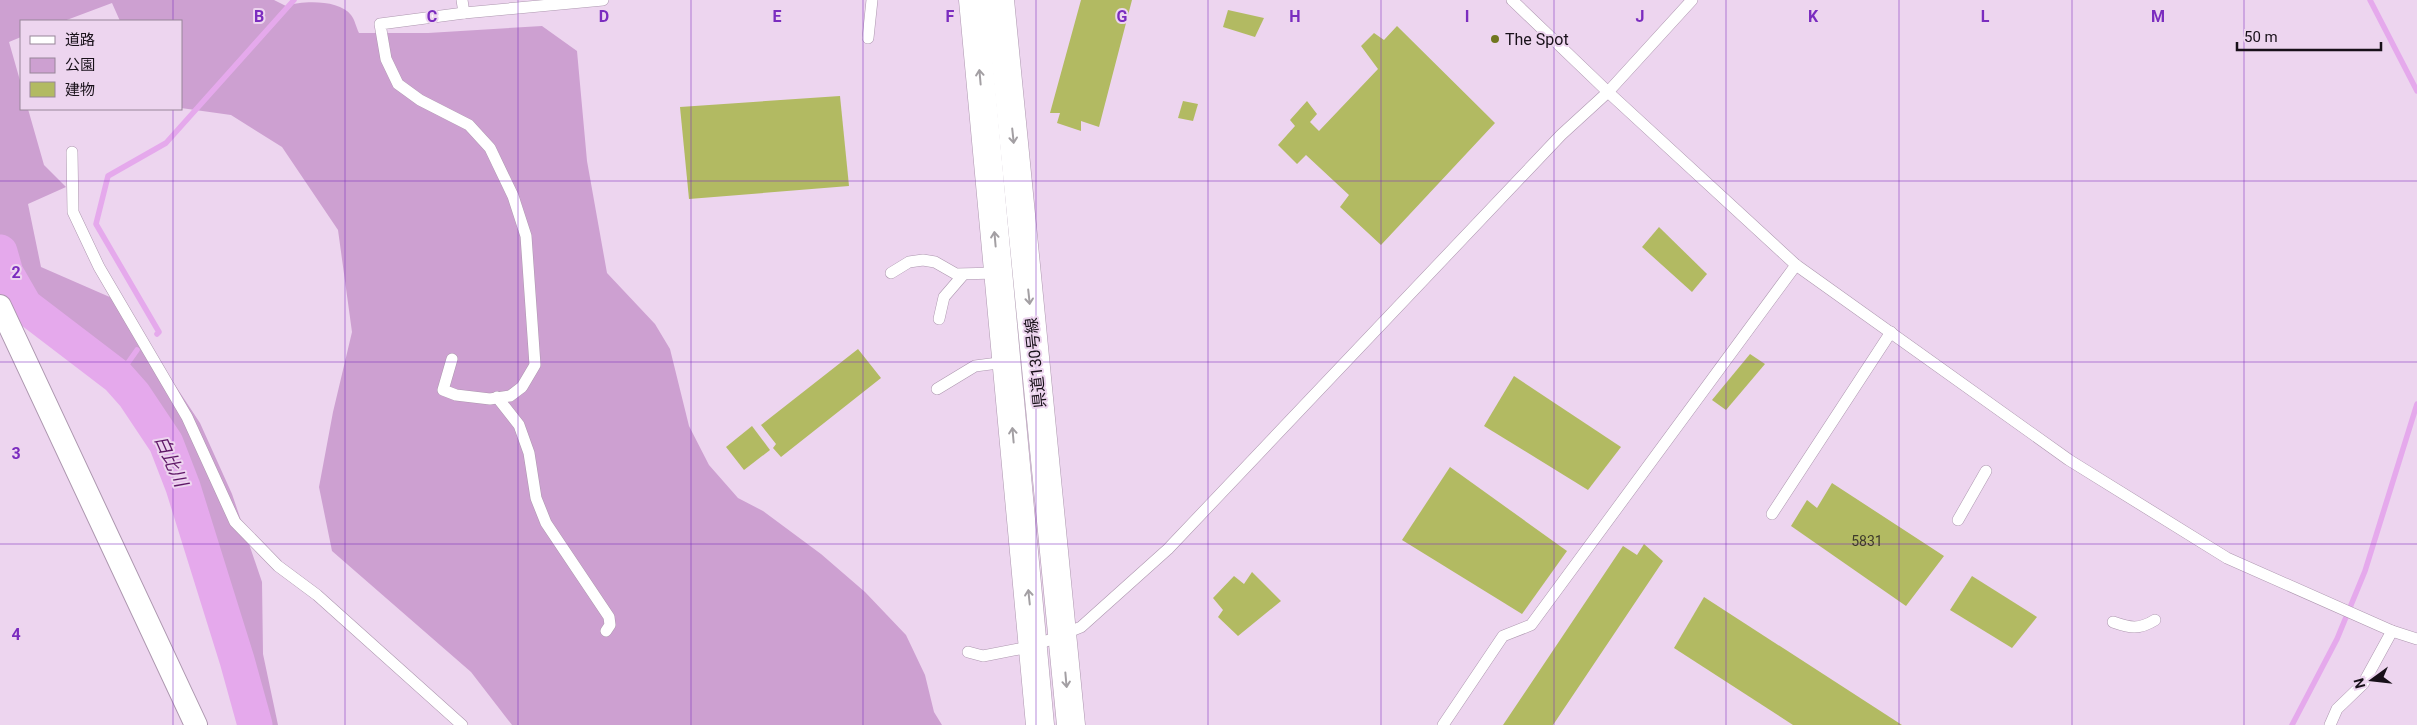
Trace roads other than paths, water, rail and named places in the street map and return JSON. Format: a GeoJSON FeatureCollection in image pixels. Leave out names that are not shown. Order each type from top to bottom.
{"type":"FeatureCollection","features":[{"type":"Feature","properties":{"kind":"main road","name":"県道130号線"},"geometry":{"type":"LineString","coordinates":[[973,0],[1040,725]]}},
{"type":"Feature","properties":{"kind":"main road","name":"県道130号線"},"geometry":{"type":"LineString","coordinates":[[1000,0],[1070,725]]}},
{"type":"Feature","properties":{"kind":"street"},"geometry":{"type":"LineString","coordinates":[[0,306],[196,725]]}},
{"type":"Feature","properties":{"kind":"lane"},"geometry":{"type":"LineString","coordinates":[[462,0],[464,13]]}},
{"type":"Feature","properties":{"kind":"lane"},"geometry":{"type":"LineString","coordinates":[[452,359],[443,390],[456,394],[498,398],[510,396],[522,387],[535,365],[526,236],[513,196],[490,148],[469,124],[420,100],[398,84],[386,59],[380,24],[464,13],[603,0]]}},
{"type":"Feature","properties":{"kind":"lane"},"geometry":{"type":"LineString","coordinates":[[868,38],[872,0]]}},
{"type":"Feature","properties":{"kind":"lane"},"geometry":{"type":"LineString","coordinates":[[1512,0],[1608,92],[1796,265],[2069,460],[2227,558],[2392,631],[2417,639]]}},
{"type":"Feature","properties":{"kind":"lane"},"geometry":{"type":"LineString","coordinates":[[968,652],[983,656],[1034,646],[1081,627],[1168,549],[1554,142],[1608,92],[1692,0]]}},
{"type":"Feature","properties":{"kind":"lane"},"geometry":{"type":"LineString","coordinates":[[72,152],[74,212],[99,267],[187,417],[235,522],[278,566],[317,595],[462,725]]}},
{"type":"Feature","properties":{"kind":"lane"},"geometry":{"type":"LineString","coordinates":[[891,273],[909,262],[923,260],[935,262],[956,274],[998,272]]}},
{"type":"Feature","properties":{"kind":"lane"},"geometry":{"type":"LineString","coordinates":[[1443,725],[1503,636],[1531,625],[1796,265]]}},
{"type":"Feature","properties":{"kind":"lane"},"geometry":{"type":"LineString","coordinates":[[938,319],[944,297],[963,275]]}},
{"type":"Feature","properties":{"kind":"lane"},"geometry":{"type":"LineString","coordinates":[[1772,514],[1891,332]]}},
{"type":"Feature","properties":{"kind":"lane"},"geometry":{"type":"LineString","coordinates":[[937,389],[974,366],[1006,362]]}},
{"type":"Feature","properties":{"kind":"lane"},"geometry":{"type":"LineString","coordinates":[[498,398],[519,425],[528,453],[536,498],[546,523],[609,617],[610,625],[606,631]]}},
{"type":"Feature","properties":{"kind":"lane"},"geometry":{"type":"LineString","coordinates":[[1958,520],[1986,472]]}},
{"type":"Feature","properties":{"kind":"lane"},"geometry":{"type":"LineString","coordinates":[[2113,622],[2131,628],[2142,628],[2155,620]]}},
{"type":"Feature","properties":{"kind":"lane"},"geometry":{"type":"LineString","coordinates":[[2330,725],[2337,709],[2363,684],[2392,631]]}},
{"type":"Feature","properties":{"kind":"waterway"},"geometry":{"type":"LineString","coordinates":[[157,334],[159,332],[96,224],[108,176],[166,143],[294,0]]}},
{"type":"Feature","properties":{"kind":"waterway"},"geometry":{"type":"LineString","coordinates":[[2370,0],[2417,91]]}},
{"type":"Feature","properties":{"kind":"waterway","name":"白比川"},"geometry":{"type":"LineString","coordinates":[[0,252],[6,273],[25,306],[118,377],[134,395],[166,443],[183,487],[237,660],[255,725]]}},
{"type":"Feature","properties":{"kind":"waterway"},"geometry":{"type":"LineString","coordinates":[[118,377],[137,350]]}},
{"type":"Feature","properties":{"kind":"waterway"},"geometry":{"type":"LineString","coordinates":[[2292,725],[2337,639],[2365,571],[2417,404]]}},
{"type":"Feature","properties":{"kind":"place","name":"The Spot"},"geometry":{"type":"Point","coordinates":[1495,39]}}]}
